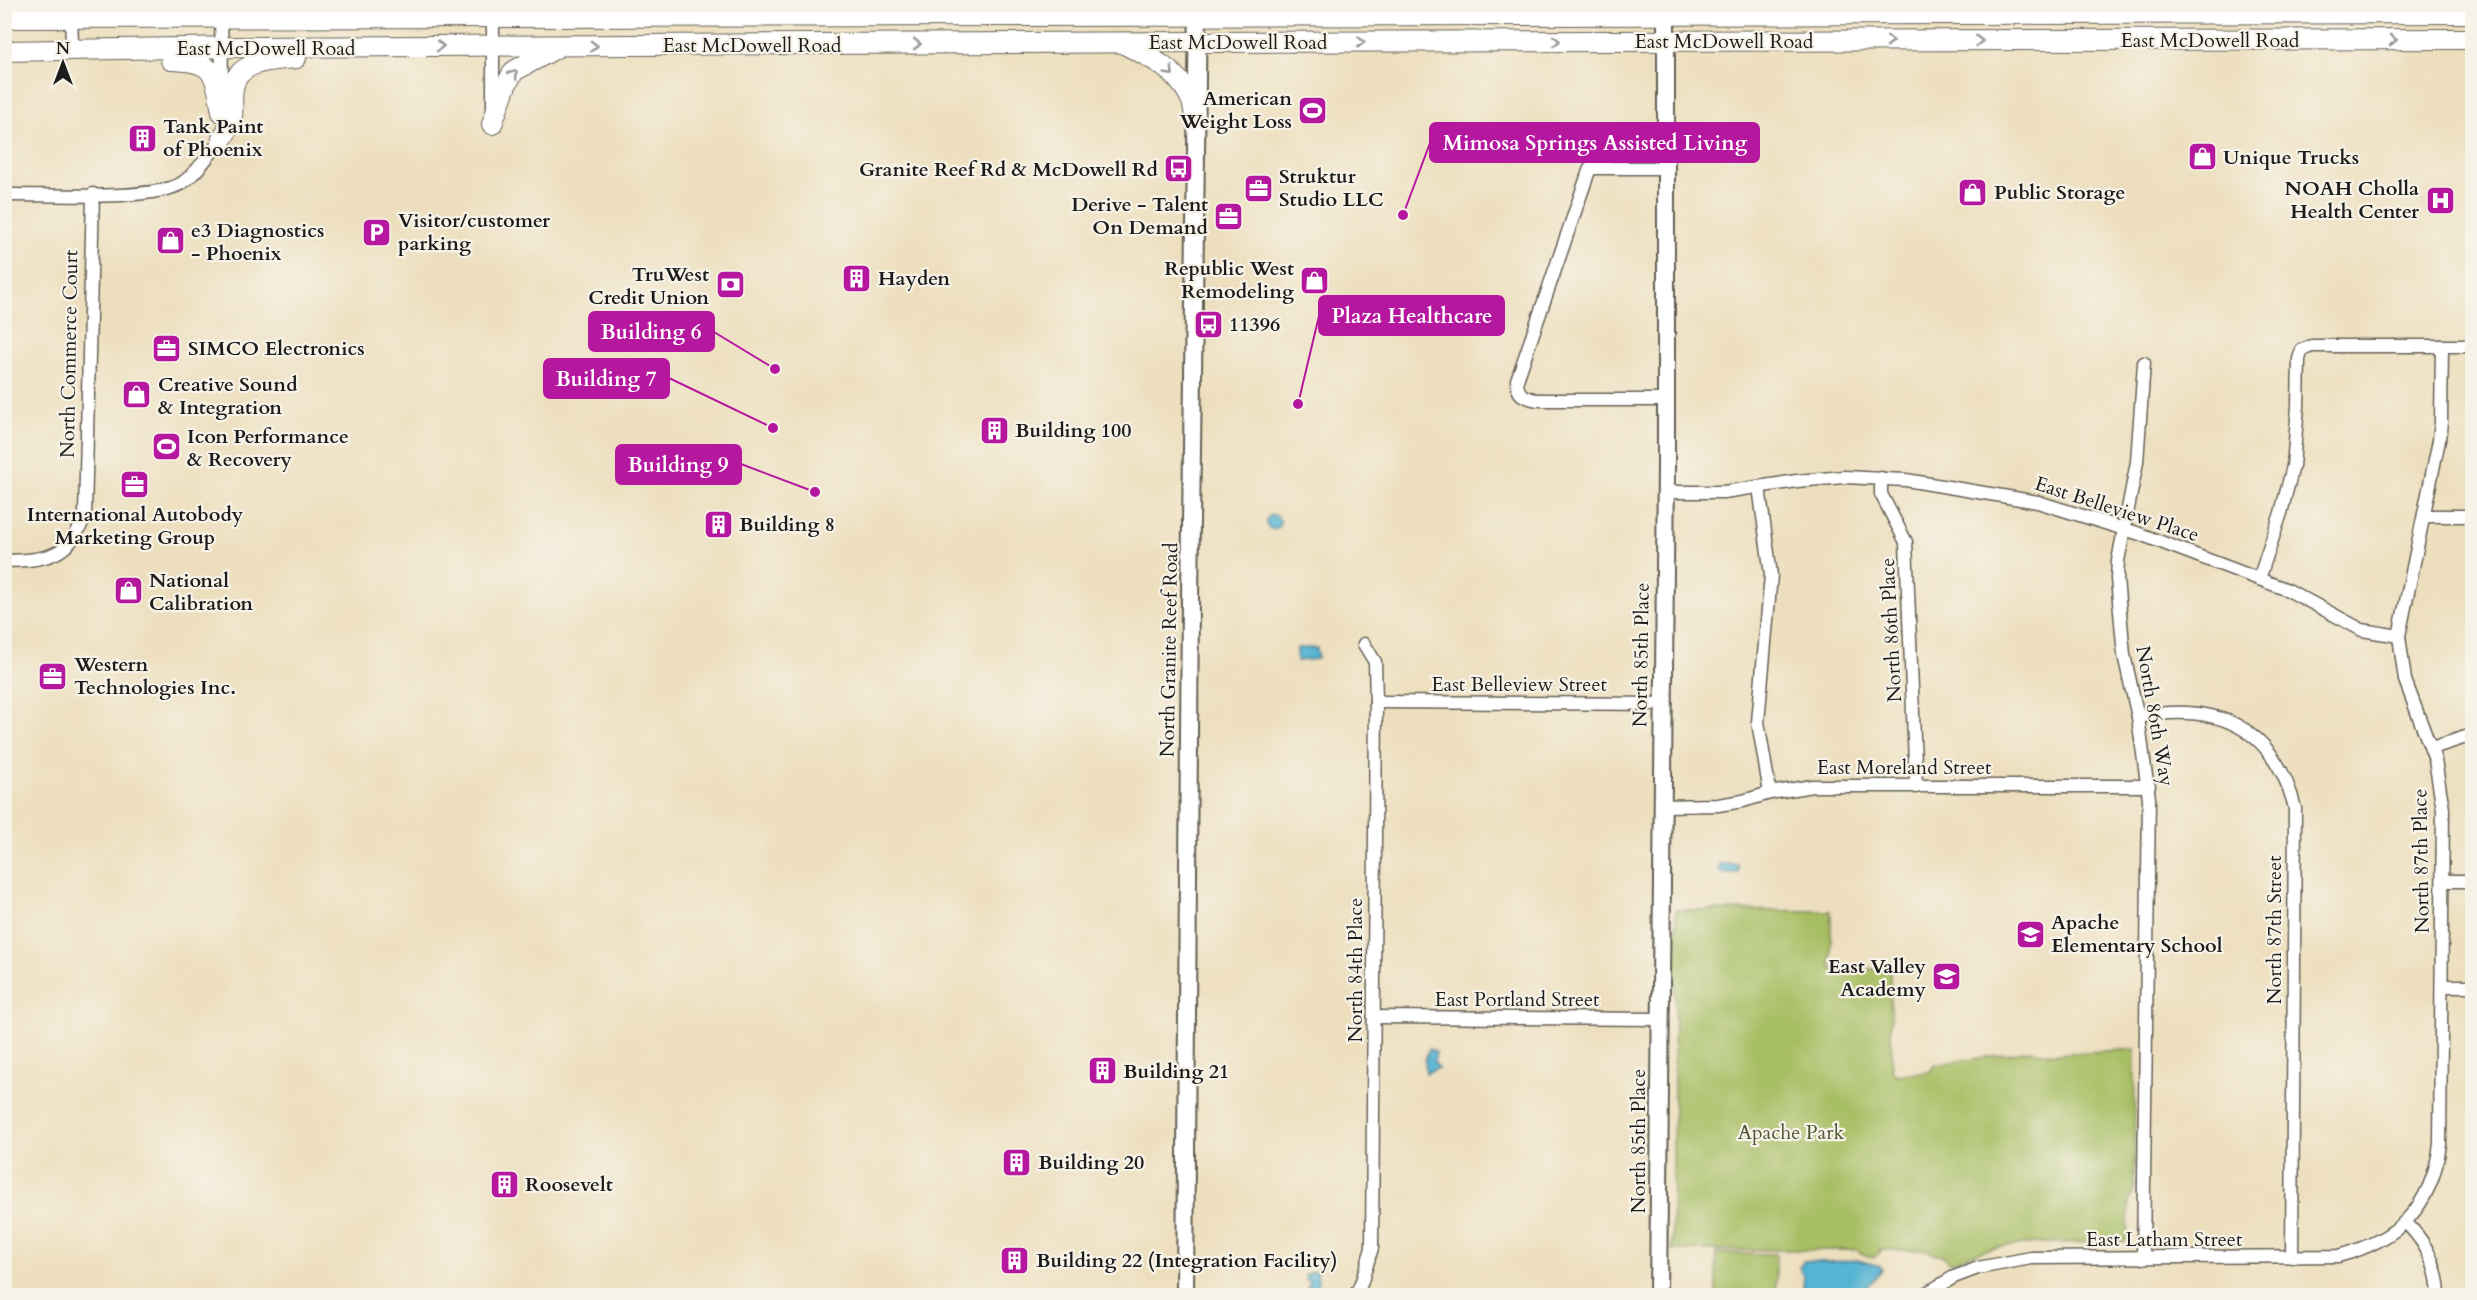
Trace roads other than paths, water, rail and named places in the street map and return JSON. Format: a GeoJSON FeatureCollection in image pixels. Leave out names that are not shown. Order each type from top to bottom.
{"type":"FeatureCollection","features":[{"type":"Feature","properties":{"kind":"main road","name":"East McDowell Road"},"geometry":{"type":"LineString","coordinates":[[4,18],[71,11],[493,11],[859,16],[1198,10],[1501,16],[1921,9],[2079,14],[2472,13]]}},
{"type":"Feature","properties":{"kind":"main road"},"geometry":{"type":"LineString","coordinates":[[2335,40],[2336,13]]}},
{"type":"Feature","properties":{"kind":"main road"},"geometry":{"type":"LineString","coordinates":[[2079,14],[2079,41]]}},
{"type":"Feature","properties":{"kind":"main road"},"geometry":{"type":"LineString","coordinates":[[859,16],[859,44]]}},
{"type":"Feature","properties":{"kind":"main road"},"geometry":{"type":"LineString","coordinates":[[1501,16],[1502,42]]}},
{"type":"Feature","properties":{"kind":"main road","name":"East McDowell Road"},"geometry":{"type":"LineString","coordinates":[[4,51],[223,47],[1197,42],[2472,39]]}},
{"type":"Feature","properties":{"kind":"main road"},"geometry":{"type":"LineString","coordinates":[[1122,43],[1165,66],[1190,98],[1196,121]]}},
{"type":"Feature","properties":{"kind":"main road"},"geometry":{"type":"LineString","coordinates":[[492,123],[506,85],[514,71],[561,46]]}},
{"type":"Feature","properties":{"kind":"main road"},"geometry":{"type":"LineString","coordinates":[[222,139],[231,122],[233,87],[238,76],[246,67],[259,62],[387,47]]}},
{"type":"Feature","properties":{"kind":"main road"},"geometry":{"type":"LineString","coordinates":[[117,50],[136,60],[187,60],[203,64],[215,78],[222,112]]}},
{"type":"Feature","properties":{"kind":"street"},"geometry":{"type":"LineString","coordinates":[[1921,9],[1921,41]]}},
{"type":"Feature","properties":{"kind":"street","name":"North Granite Reef Road"},"geometry":{"type":"LineString","coordinates":[[1185,1296],[1198,10]]}},
{"type":"Feature","properties":{"kind":"street"},"geometry":{"type":"LineString","coordinates":[[71,11],[72,50]]}},
{"type":"Feature","properties":{"kind":"street"},"geometry":{"type":"LineString","coordinates":[[4,195],[161,192],[182,182],[222,139],[221,11]]}},
{"type":"Feature","properties":{"kind":"street"},"geometry":{"type":"LineString","coordinates":[[492,123],[493,11]]}},
{"type":"Feature","properties":{"kind":"street","name":"North 85th Place"},"geometry":{"type":"LineString","coordinates":[[1658,1296],[1666,15]]}},
{"type":"Feature","properties":{"kind":"street"},"geometry":{"type":"LineString","coordinates":[[1664,168],[1590,168],[1517,380],[1517,390],[1522,397],[1537,400],[1665,400]]}},
{"type":"Feature","properties":{"kind":"street","name":"North Commerce Court"},"geometry":{"type":"LineString","coordinates":[[4,561],[39,560],[51,556],[71,543],[80,530],[85,515],[93,194]]}},
{"type":"Feature","properties":{"kind":"street"},"geometry":{"type":"LineString","coordinates":[[2259,579],[2279,522],[2293,466],[2299,359],[2302,350],[2312,346],[2472,346]]}},
{"type":"Feature","properties":{"kind":"street","name":"North 87th Place"},"geometry":{"type":"LineString","coordinates":[[2406,1223],[2424,1197],[2438,1160],[2440,1144],[2442,797],[2432,748],[2405,680],[2399,636],[2434,470],[2441,422],[2442,346]]}},
{"type":"Feature","properties":{"kind":"street","name":"North 86th Way"},"geometry":{"type":"LineString","coordinates":[[2143,1258],[2149,786],[2138,717],[2124,655],[2117,596],[2118,561],[2137,462],[2144,363]]}},
{"type":"Feature","properties":{"kind":"street","name":"East Belleview Place"},"geometry":{"type":"LineString","coordinates":[[1664,492],[1724,492],[1844,477],[1881,478],[1978,490],[2038,502],[2125,529],[2306,599],[2345,623],[2362,630],[2399,636]]}},
{"type":"Feature","properties":{"kind":"street","name":"North 86th Place"},"geometry":{"type":"LineString","coordinates":[[1881,478],[1881,494],[1906,542],[1916,731],[1916,787]]}},
{"type":"Feature","properties":{"kind":"street"},"geometry":{"type":"LineString","coordinates":[[1760,487],[1771,575],[1758,722],[1770,793]]}},
{"type":"Feature","properties":{"kind":"street"},"geometry":{"type":"LineString","coordinates":[[2424,516],[2472,516]]}},
{"type":"Feature","properties":{"kind":"street","name":"North 84th Place"},"geometry":{"type":"LineString","coordinates":[[1355,1296],[1372,1248],[1376,702],[1375,662],[1364,644]]}},
{"type":"Feature","properties":{"kind":"street","name":"East Belleview Street"},"geometry":{"type":"LineString","coordinates":[[1376,702],[1662,704]]}},
{"type":"Feature","properties":{"kind":"street","name":"North 87th Street"},"geometry":{"type":"LineString","coordinates":[[2138,717],[2167,712],[2196,713],[2219,717],[2237,725],[2258,740],[2275,758],[2290,790],[2295,808],[2292,1257]]}},
{"type":"Feature","properties":{"kind":"street"},"geometry":{"type":"LineString","coordinates":[[2432,748],[2472,735]]}},
{"type":"Feature","properties":{"kind":"street","name":"East Moreland Street"},"geometry":{"type":"LineString","coordinates":[[1661,806],[1718,805],[1812,786],[2149,786]]}},
{"type":"Feature","properties":{"kind":"street"},"geometry":{"type":"LineString","coordinates":[[2443,881],[2472,881]]}},
{"type":"Feature","properties":{"kind":"street"},"geometry":{"type":"LineString","coordinates":[[2442,986],[2472,987]]}},
{"type":"Feature","properties":{"kind":"street","name":"East Portland Street"},"geometry":{"type":"LineString","coordinates":[[1374,1017],[1660,1019]]}},
{"type":"Feature","properties":{"kind":"street"},"geometry":{"type":"LineString","coordinates":[[2406,1223],[2418,1235],[2433,1261],[2439,1296]]}},
{"type":"Feature","properties":{"kind":"street","name":"East Latham Street"},"geometry":{"type":"LineString","coordinates":[[1922,1296],[1954,1277],[2000,1262],[2031,1258],[2338,1256],[2359,1251],[2378,1242],[2406,1223]]}},
{"type":"Feature","properties":{"kind":"water"},"geometry":{"type":"Polygon","coordinates":[[[1273,515],[1278,517],[1280,522],[1278,527],[1273,529],[1268,527],[1266,522],[1268,517],[1273,515]]]}},
{"type":"Feature","properties":{"kind":"water"},"geometry":{"type":"Polygon","coordinates":[[[1297,648],[1317,648],[1318,659],[1297,661],[1297,648]]]}},
{"type":"Feature","properties":{"kind":"water"},"geometry":{"type":"Polygon","coordinates":[[[1719,864],[1738,864],[1738,873],[1719,873],[1719,864]]]}},
{"type":"Feature","properties":{"kind":"water"},"geometry":{"type":"Polygon","coordinates":[[[1429,1049],[1436,1052],[1434,1062],[1439,1068],[1426,1073],[1425,1060],[1429,1049]]]}},
{"type":"Feature","properties":{"kind":"water"},"geometry":{"type":"Polygon","coordinates":[[[1857,1260],[1880,1266],[1882,1270],[1859,1295],[1802,1295],[1804,1276],[1799,1267],[1803,1261],[1857,1260]]]}},
{"type":"Feature","properties":{"kind":"water"},"geometry":{"type":"Polygon","coordinates":[[[1317,1270],[1318,1283],[1314,1295],[1307,1291],[1309,1280],[1306,1280],[1305,1275],[1317,1270]]]}},
{"type":"Feature","properties":{"kind":"place","name":"American Weight Loss"},"geometry":{"type":"Point","coordinates":[1313,110]}},
{"type":"Feature","properties":{"kind":"place","name":"Tank Paint of Phoenix"},"geometry":{"type":"Point","coordinates":[142,138]}},
{"type":"Feature","properties":{"kind":"place","name":"Unique Trucks"},"geometry":{"type":"Point","coordinates":[2202,157]}},
{"type":"Feature","properties":{"kind":"place","name":"Granite Reef Rd & McDowell Rd"},"geometry":{"type":"Point","coordinates":[1179,169]}},
{"type":"Feature","properties":{"kind":"place","name":"Struktur Studio LLC"},"geometry":{"type":"Point","coordinates":[1258,188]}},
{"type":"Feature","properties":{"kind":"place","name":"Public Storage"},"geometry":{"type":"Point","coordinates":[1973,192]}},
{"type":"Feature","properties":{"kind":"place","name":"NOAH Cholla Health Center"},"geometry":{"type":"Point","coordinates":[2440,200]}},
{"type":"Feature","properties":{"kind":"place","name":"Mimosa Springs Assisted Living"},"geometry":{"type":"Point","coordinates":[1403,215]}},
{"type":"Feature","properties":{"kind":"place","name":"Derive - Talent On Demand"},"geometry":{"type":"Point","coordinates":[1229,216]}},
{"type":"Feature","properties":{"kind":"place","name":"Visitor/customer parking"},"geometry":{"type":"Point","coordinates":[377,232]}},
{"type":"Feature","properties":{"kind":"place","name":"e3 Diagnostics - Phoenix"},"geometry":{"type":"Point","coordinates":[170,241]}},
{"type":"Feature","properties":{"kind":"place","name":"Hayden"},"geometry":{"type":"Point","coordinates":[857,278]}},
{"type":"Feature","properties":{"kind":"place","name":"Republic West Remodeling"},"geometry":{"type":"Point","coordinates":[1315,280]}},
{"type":"Feature","properties":{"kind":"place","name":"TruWest Credit Union"},"geometry":{"type":"Point","coordinates":[730,285]}},
{"type":"Feature","properties":{"kind":"place","name":"11396"},"geometry":{"type":"Point","coordinates":[1208,324]}},
{"type":"Feature","properties":{"kind":"place","name":"SIMCO Electronics"},"geometry":{"type":"Point","coordinates":[167,348]}},
{"type":"Feature","properties":{"kind":"place","name":"Building 6"},"geometry":{"type":"Point","coordinates":[775,369]}},
{"type":"Feature","properties":{"kind":"place","name":"Creative Sound & Integration"},"geometry":{"type":"Point","coordinates":[137,395]}},
{"type":"Feature","properties":{"kind":"place","name":"Plaza Healthcare"},"geometry":{"type":"Point","coordinates":[1298,404]}},
{"type":"Feature","properties":{"kind":"place","name":"Building 7"},"geometry":{"type":"Point","coordinates":[773,428]}},
{"type":"Feature","properties":{"kind":"place","name":"Building 100"},"geometry":{"type":"Point","coordinates":[994,430]}},
{"type":"Feature","properties":{"kind":"place","name":"Icon Performance & Recovery"},"geometry":{"type":"Point","coordinates":[166,447]}},
{"type":"Feature","properties":{"kind":"place","name":"International Autobody Marketing Group"},"geometry":{"type":"Point","coordinates":[135,484]}},
{"type":"Feature","properties":{"kind":"place","name":"Building 9"},"geometry":{"type":"Point","coordinates":[815,492]}},
{"type":"Feature","properties":{"kind":"place","name":"Building 8"},"geometry":{"type":"Point","coordinates":[718,524]}},
{"type":"Feature","properties":{"kind":"place","name":"National Calibration"},"geometry":{"type":"Point","coordinates":[128,591]}},
{"type":"Feature","properties":{"kind":"place","name":"Western Technologies Inc."},"geometry":{"type":"Point","coordinates":[53,676]}},
{"type":"Feature","properties":{"kind":"place","name":"Apache Elementary School"},"geometry":{"type":"Point","coordinates":[2030,934]}},
{"type":"Feature","properties":{"kind":"place","name":"East Valley Academy"},"geometry":{"type":"Point","coordinates":[1947,977]}},
{"type":"Feature","properties":{"kind":"place","name":"Building 21"},"geometry":{"type":"Point","coordinates":[1102,1071]}},
{"type":"Feature","properties":{"kind":"place","name":"Building 20"},"geometry":{"type":"Point","coordinates":[1017,1162]}},
{"type":"Feature","properties":{"kind":"place","name":"Roosevelt"},"geometry":{"type":"Point","coordinates":[504,1184]}},
{"type":"Feature","properties":{"kind":"place","name":"Building 22 (Integration Facility)"},"geometry":{"type":"Point","coordinates":[1015,1260]}},
{"type":"Feature","properties":{"kind":"park label","name":"Apache Park"},"geometry":{"type":"Point","coordinates":[1791,1132]}}]}
